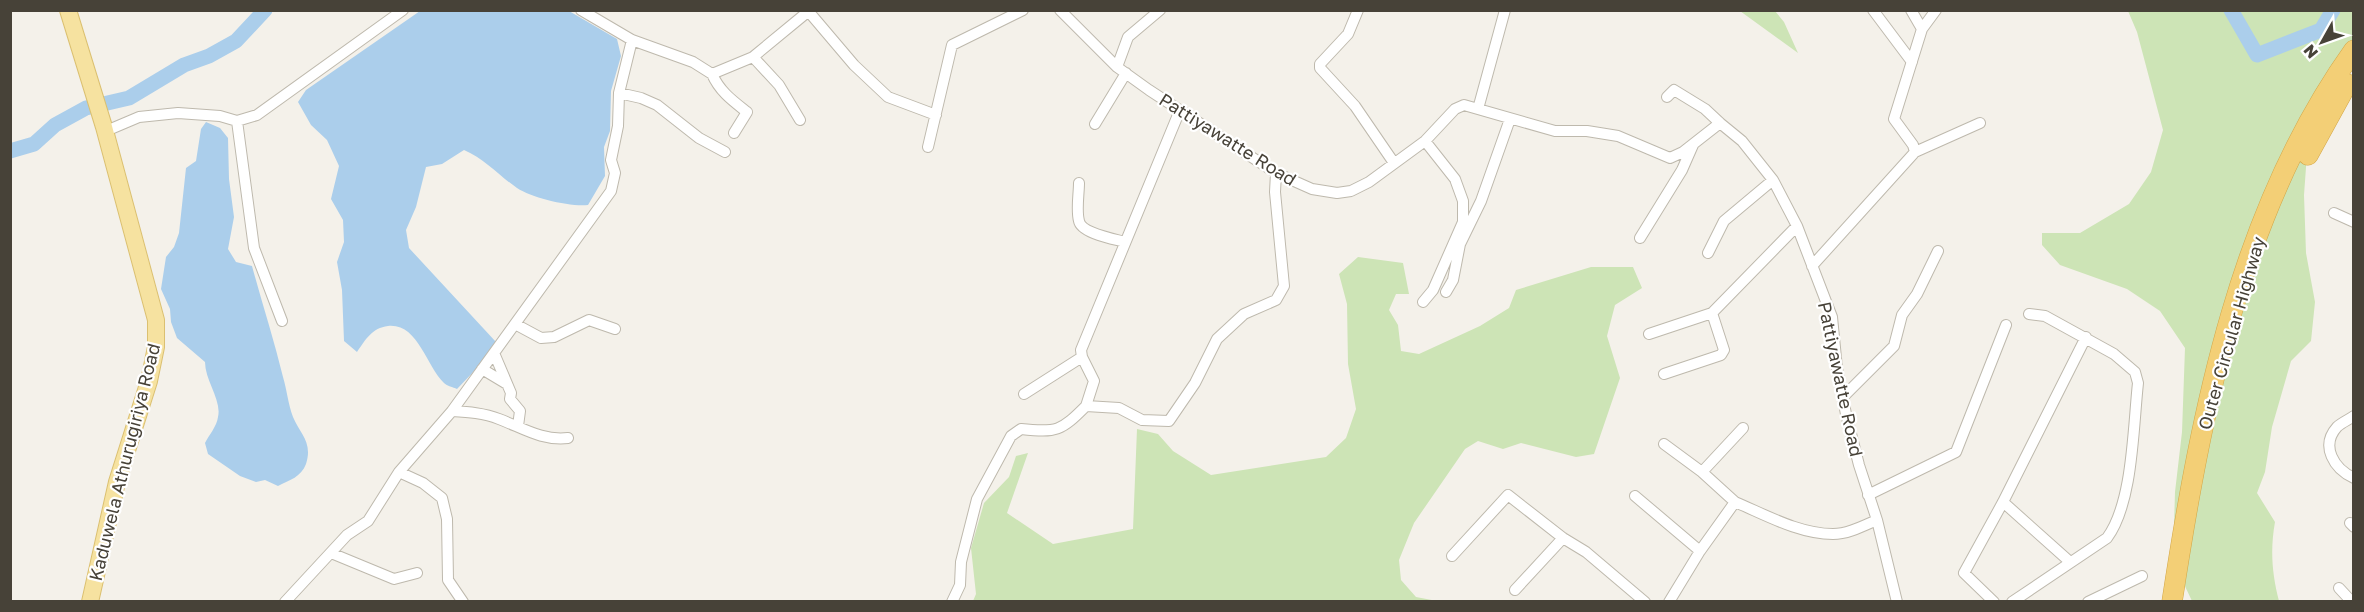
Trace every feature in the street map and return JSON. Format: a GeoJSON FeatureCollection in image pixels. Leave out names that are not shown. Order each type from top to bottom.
{"type":"FeatureCollection","features":[{"type":"Feature","properties":{"kind":"highway","name":"Outer Circular Highway"},"geometry":{"type":"LineString","coordinates":[[2172,602],[2190,491],[2207,409],[2244,276],[2261,226],[2283,175],[2311,119],[2354,50]]}},
{"type":"Feature","properties":{"kind":"highway","name":"Outer Circular Highway"},"geometry":{"type":"LineString","coordinates":[[2184,602],[2200,495],[2243,319],[2273,230],[2295,179],[2354,74]]}},
{"type":"Feature","properties":{"kind":"main road","name":"Kaduwela Athurugiriya Road"},"geometry":{"type":"LineString","coordinates":[[68,10],[105,129],[156,320],[156,347],[149,381],[117,482],[90,602]]}},
{"type":"Feature","properties":{"kind":"street"},"geometry":{"type":"LineString","coordinates":[[105,129],[139,117],[178,113],[220,116],[237,121],[257,115],[403,10]]}},
{"type":"Feature","properties":{"kind":"street"},"geometry":{"type":"LineString","coordinates":[[581,10],[632,40],[693,62],[712,74],[716,84],[728,98],[747,112],[734,133]]}},
{"type":"Feature","properties":{"kind":"street"},"geometry":{"type":"LineString","coordinates":[[928,147],[952,45],[1023,10]]}},
{"type":"Feature","properties":{"kind":"street","name":"Pattiyawatte Road"},"geometry":{"type":"LineString","coordinates":[[1060,10],[1122,70],[1179,110],[1276,172],[1312,189],[1337,193],[1351,191],[1369,182],[1425,141],[1455,109],[1464,105],[1555,131],[1587,131],[1618,136],[1670,158],[1683,152],[1720,123],[1742,141],[1773,180],[1797,226],[1832,317],[1837,368],[1846,414],[1877,520],[1897,602]]}},
{"type":"Feature","properties":{"kind":"street"},"geometry":{"type":"LineString","coordinates":[[1095,124],[1122,70],[1128,37],[1160,10]]}},
{"type":"Feature","properties":{"kind":"street"},"geometry":{"type":"LineString","coordinates":[[1358,10],[1348,34],[1320,64],[1320,68],[1356,106],[1394,163]]}},
{"type":"Feature","properties":{"kind":"street"},"geometry":{"type":"LineString","coordinates":[[1478,109],[1505,10]]}},
{"type":"Feature","properties":{"kind":"street"},"geometry":{"type":"LineString","coordinates":[[1873,10],[1912,62]]}},
{"type":"Feature","properties":{"kind":"street"},"geometry":{"type":"LineString","coordinates":[[1911,10],[1922,29]]}},
{"type":"Feature","properties":{"kind":"street"},"geometry":{"type":"LineString","coordinates":[[1915,152],[1913,145],[1894,119],[1922,29],[1936,10]]}},
{"type":"Feature","properties":{"kind":"street"},"geometry":{"type":"LineString","coordinates":[[712,74],[753,57],[810,11],[854,65],[888,97],[936,115]]}},
{"type":"Feature","properties":{"kind":"street"},"geometry":{"type":"LineString","coordinates":[[285,602],[346,535],[368,520],[399,472],[452,411],[611,191],[615,173],[611,160],[618,126],[620,93],[632,40]]}},
{"type":"Feature","properties":{"kind":"street"},"geometry":{"type":"LineString","coordinates":[[753,57],[779,85],[800,120]]}},
{"type":"Feature","properties":{"kind":"street"},"geometry":{"type":"LineString","coordinates":[[1667,97],[1674,90],[1705,109],[1720,123]]}},
{"type":"Feature","properties":{"kind":"street"},"geometry":{"type":"LineString","coordinates":[[620,93],[657,105],[699,138],[724,152]]}},
{"type":"Feature","properties":{"kind":"street"},"geometry":{"type":"LineString","coordinates":[[952,602],[960,585],[961,562],[976,499],[1011,436],[1021,429],[1048,432],[1067,425],[1086,406],[1094,381],[1081,350],[1179,110]]}},
{"type":"Feature","properties":{"kind":"street"},"geometry":{"type":"LineString","coordinates":[[1446,292],[1453,280],[1460,244],[1481,201],[1510,119]]}},
{"type":"Feature","properties":{"kind":"street"},"geometry":{"type":"LineString","coordinates":[[237,121],[254,248],[282,321]]}},
{"type":"Feature","properties":{"kind":"street"},"geometry":{"type":"LineString","coordinates":[[1812,266],[1915,152],[1980,123]]}},
{"type":"Feature","properties":{"kind":"street"},"geometry":{"type":"LineString","coordinates":[[1423,302],[1433,290],[1463,222],[1463,201],[1455,179],[1425,141]]}},
{"type":"Feature","properties":{"kind":"street"},"geometry":{"type":"LineString","coordinates":[[1640,238],[1682,170],[1694,143]]}},
{"type":"Feature","properties":{"kind":"street"},"geometry":{"type":"LineString","coordinates":[[1086,406],[1119,408],[1142,420],[1169,421],[1195,383],[1217,339],[1244,314],[1276,300],[1284,286],[1275,192],[1276,172]]}},
{"type":"Feature","properties":{"kind":"street"},"geometry":{"type":"LineString","coordinates":[[1708,253],[1724,221],[1773,180]]}},
{"type":"Feature","properties":{"kind":"street"},"geometry":{"type":"LineString","coordinates":[[1079,183],[1078,219],[1080,225],[1090,231],[1125,242]]}},
{"type":"Feature","properties":{"kind":"street"},"geometry":{"type":"LineString","coordinates":[[2334,213],[2354,222]]}},
{"type":"Feature","properties":{"kind":"street"},"geometry":{"type":"LineString","coordinates":[[1649,334],[1712,314],[1797,226]]}},
{"type":"Feature","properties":{"kind":"street"},"geometry":{"type":"LineString","coordinates":[[1844,396],[1894,346],[1902,315],[1917,294],[1938,251]]}},
{"type":"Feature","properties":{"kind":"street"},"geometry":{"type":"LineString","coordinates":[[1664,374],[1721,355],[1724,350],[1712,314]]}},
{"type":"Feature","properties":{"kind":"street"},"geometry":{"type":"LineString","coordinates":[[2012,602],[2069,561],[2107,538],[2117,525],[2125,503],[2138,383],[2135,372],[2114,354],[2045,316],[2029,314]]}},
{"type":"Feature","properties":{"kind":"street"},"geometry":{"type":"LineString","coordinates":[[515,324],[541,338],[554,337],[589,320],[615,328]]}},
{"type":"Feature","properties":{"kind":"street"},"geometry":{"type":"LineString","coordinates":[[1868,495],[1956,452],[2006,325]]}},
{"type":"Feature","properties":{"kind":"street"},"geometry":{"type":"LineString","coordinates":[[1994,602],[1964,573],[2003,502],[2086,337]]}},
{"type":"Feature","properties":{"kind":"street"},"geometry":{"type":"LineString","coordinates":[[494,352],[511,393],[510,399],[520,411],[518,426]]}},
{"type":"Feature","properties":{"kind":"street"},"geometry":{"type":"LineString","coordinates":[[1023,394],[1082,357]]}},
{"type":"Feature","properties":{"kind":"street"},"geometry":{"type":"LineString","coordinates":[[482,369],[507,384]]}},
{"type":"Feature","properties":{"kind":"street"},"geometry":{"type":"LineString","coordinates":[[452,411],[496,418],[540,436],[556,439],[568,438]]}},
{"type":"Feature","properties":{"kind":"street"},"geometry":{"type":"LineString","coordinates":[[2354,417],[2338,426],[2330,437],[2331,459],[2341,473],[2354,478]]}},
{"type":"Feature","properties":{"kind":"street"},"geometry":{"type":"LineString","coordinates":[[1702,472],[1743,428]]}},
{"type":"Feature","properties":{"kind":"street"},"geometry":{"type":"LineString","coordinates":[[1664,444],[1702,472],[1735,502],[1806,531],[1834,534],[1859,528],[1877,520]]}},
{"type":"Feature","properties":{"kind":"street"},"geometry":{"type":"LineString","coordinates":[[399,472],[423,483],[442,498],[447,519],[448,580],[463,602]]}},
{"type":"Feature","properties":{"kind":"street"},"geometry":{"type":"LineString","coordinates":[[1452,556],[1508,495],[1563,538],[1586,552],[1645,602]]}},
{"type":"Feature","properties":{"kind":"street"},"geometry":{"type":"LineString","coordinates":[[1635,496],[1701,551]]}},
{"type":"Feature","properties":{"kind":"street"},"geometry":{"type":"LineString","coordinates":[[1670,602],[1701,551],[1735,502]]}},
{"type":"Feature","properties":{"kind":"street"},"geometry":{"type":"LineString","coordinates":[[2003,502],[2069,561]]}},
{"type":"Feature","properties":{"kind":"street"},"geometry":{"type":"LineString","coordinates":[[1515,590],[1563,538]]}},
{"type":"Feature","properties":{"kind":"street"},"geometry":{"type":"LineString","coordinates":[[331,553],[394,579],[417,573]]}},
{"type":"Feature","properties":{"kind":"street"},"geometry":{"type":"LineString","coordinates":[[2088,602],[2142,576]]}},
{"type":"Feature","properties":{"kind":"street"},"geometry":{"type":"LineString","coordinates":[[2339,588],[2352,602]]}},
{"type":"Feature","properties":{"kind":"green space"},"geometry":{"type":"Polygon","coordinates":[[[1740,11],[1775,11],[1784,22],[1798,53],[1740,11]]]}},
{"type":"Feature","properties":{"kind":"green space"},"geometry":{"type":"Polygon","coordinates":[[[2128,11],[2353,11],[2353,62],[2309,126],[2304,195],[2306,253],[2315,302],[2311,341],[2291,361],[2272,427],[2265,472],[2257,493],[2275,522],[2273,562],[2279,601],[2192,601],[2173,561],[2175,492],[2182,432],[2185,348],[2160,311],[2127,289],[2060,265],[2042,245],[2042,233],[2080,233],[2129,204],[2151,172],[2163,130],[2137,32],[2128,11]]]}},
{"type":"Feature","properties":{"kind":"green space"},"geometry":{"type":"Polygon","coordinates":[[[1358,257],[1403,263],[1409,294],[1396,294],[1389,310],[1398,325],[1401,351],[1419,354],[1480,326],[1509,308],[1516,290],[1591,267],[1633,267],[1642,288],[1615,305],[1607,336],[1620,378],[1594,454],[1576,457],[1521,443],[1503,449],[1478,441],[1465,449],[1414,523],[1399,560],[1401,580],[1416,597],[1437,601],[973,601],[976,594],[971,548],[984,503],[1009,477],[1016,456],[1028,453],[1007,513],[1053,544],[1133,529],[1137,429],[1158,434],[1173,451],[1211,475],[1326,457],[1346,438],[1356,409],[1348,364],[1347,304],[1339,274],[1358,257]]]}},
{"type":"Feature","properties":{"kind":"water"},"geometry":{"type":"Polygon","coordinates":[[[420,11],[569,11],[617,39],[621,56],[611,91],[610,131],[604,147],[605,176],[588,205],[562,203],[524,192],[464,150],[442,164],[426,167],[416,207],[406,230],[409,248],[496,342],[479,366],[457,389],[444,383],[414,338],[407,331],[398,327],[388,326],[378,329],[370,335],[357,352],[344,341],[342,290],[337,262],[344,242],[343,220],[331,199],[339,166],[327,140],[311,125],[298,102],[306,90],[420,11]]]}},
{"type":"Feature","properties":{"kind":"water"},"geometry":{"type":"Polygon","coordinates":[[[206,122],[220,128],[228,138],[229,179],[234,217],[228,249],[236,262],[252,266],[291,412],[307,444],[308,456],[304,468],[295,478],[278,486],[265,480],[256,482],[240,476],[208,454],[205,443],[215,427],[219,411],[218,404],[205,362],[177,338],[171,322],[170,309],[161,289],[166,257],[174,247],[179,233],[186,168],[196,161],[201,129],[206,122]]]}},
{"type":"Feature","properties":{"kind":"waterway"},"geometry":{"type":"LineString","coordinates":[[10,151],[34,144],[55,125],[86,108],[129,98],[184,65],[209,56],[236,41],[265,10]]}},
{"type":"Feature","properties":{"kind":"waterway"},"geometry":{"type":"LineString","coordinates":[[2231,10],[2257,55],[2321,30],[2333,10]]}}]}
